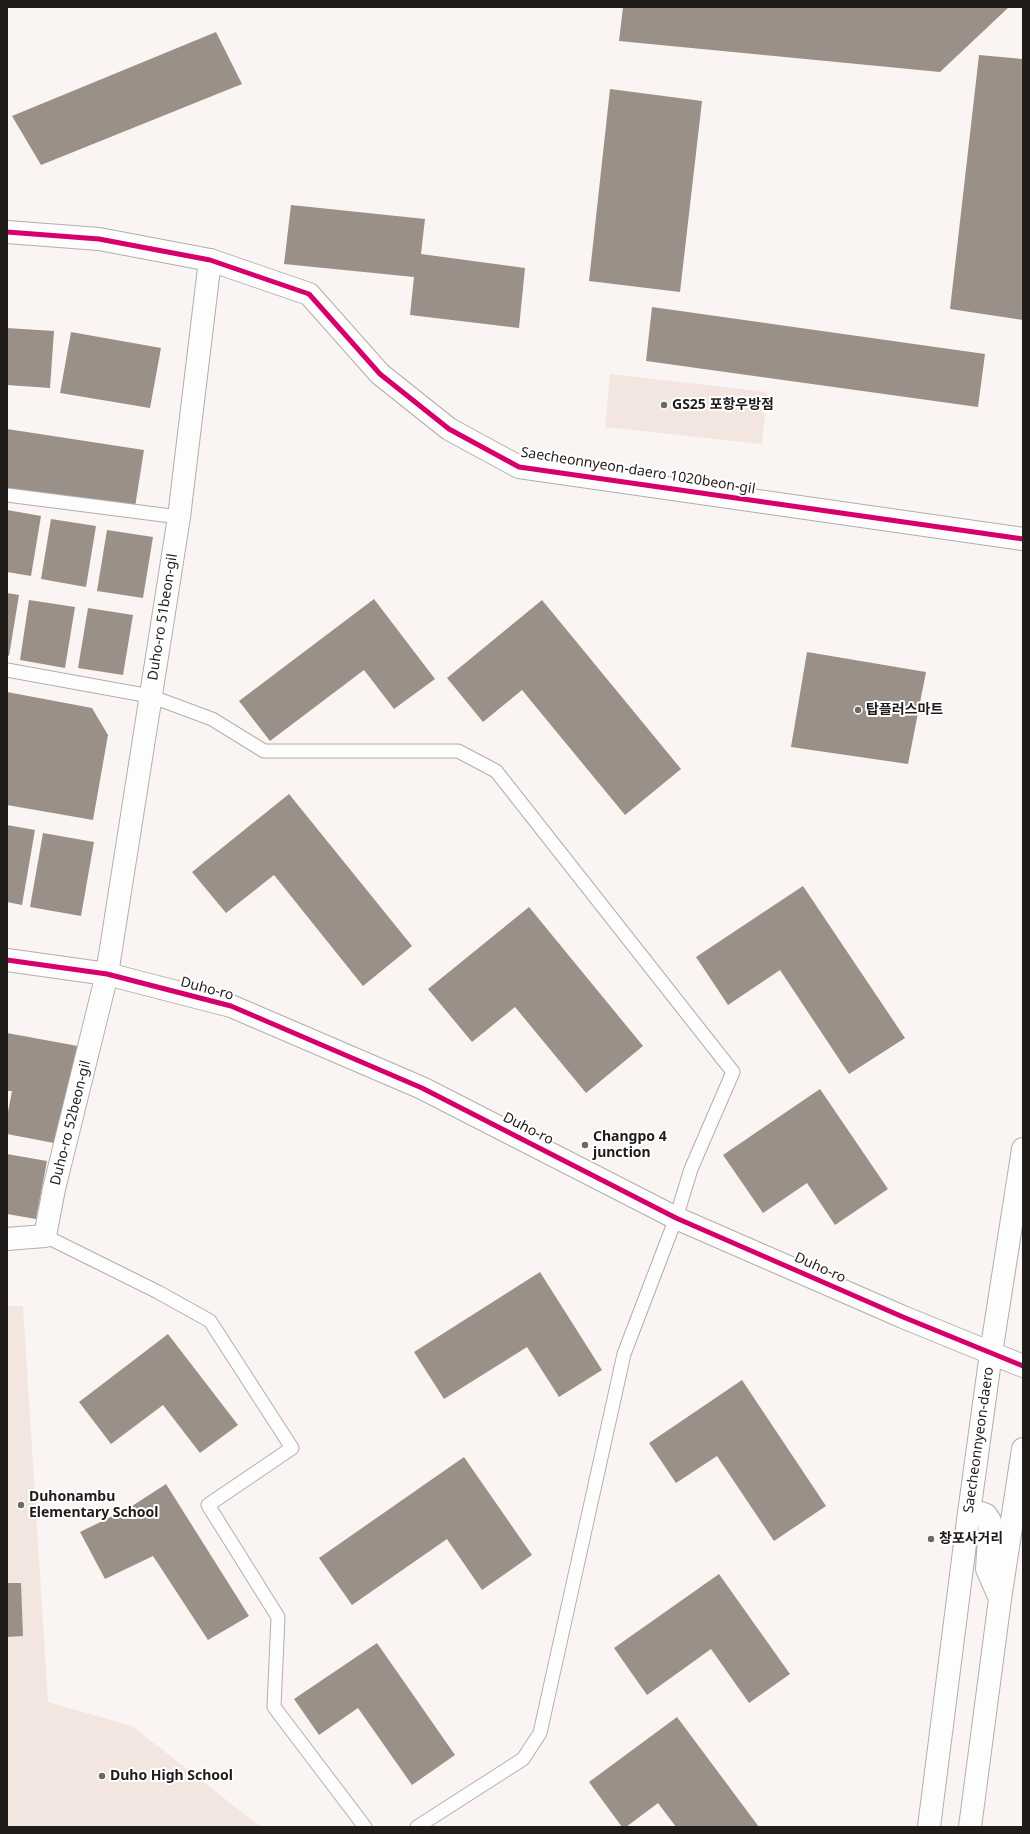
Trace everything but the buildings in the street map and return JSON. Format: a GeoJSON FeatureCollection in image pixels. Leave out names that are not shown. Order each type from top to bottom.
{"type":"FeatureCollection","features":[{"type":"Feature","properties":{"kind":"street","name":"Saecheonnyeon-daero 1020beon-gil"},"geometry":{"type":"LineString","coordinates":[[7,232],[99,239],[210,260],[308,294],[380,374],[449,429],[520,467],[1023,539]]}},
{"type":"Feature","properties":{"kind":"street","name":"Duho-ro 51beon-gil"},"geometry":{"type":"LineString","coordinates":[[107,974],[179,517],[210,260]]}},
{"type":"Feature","properties":{"kind":"street","name":"Duho-ro"},"geometry":{"type":"LineString","coordinates":[[7,960],[107,974],[231,1006],[422,1088],[676,1218],[903,1317],[1023,1366]]}},
{"type":"Feature","properties":{"kind":"street","name":"Duho-ro 52beon-gil"},"geometry":{"type":"LineString","coordinates":[[45,1236],[54,1189],[107,974]]}},
{"type":"Feature","properties":{"kind":"street","name":"Saecheonnyeon-daero"},"geometry":{"type":"LineString","coordinates":[[929,1827],[991,1353],[1023,1149]]}},
{"type":"Feature","properties":{"kind":"street"},"geometry":{"type":"LineString","coordinates":[[7,1239],[45,1236]]}},
{"type":"Feature","properties":{"kind":"street"},"geometry":{"type":"LineString","coordinates":[[970,1827],[1000,1599],[1023,1449]]}},
{"type":"Feature","properties":{"kind":"street"},"geometry":{"type":"LineString","coordinates":[[968,1520],[975,1514],[981,1513],[986,1515],[990,1521],[987,1569],[1000,1599]]}},
{"type":"Feature","properties":{"kind":"lane"},"geometry":{"type":"LineString","coordinates":[[7,495],[179,517]]}},
{"type":"Feature","properties":{"kind":"lane"},"geometry":{"type":"LineString","coordinates":[[7,670],[150,696],[212,719],[264,751],[458,751],[496,771],[734,1072],[691,1169],[676,1218],[624,1354],[540,1734],[523,1759],[418,1827]]}},
{"type":"Feature","properties":{"kind":"lane"},"geometry":{"type":"LineString","coordinates":[[45,1236],[158,1292],[210,1321],[292,1448],[208,1505],[278,1617],[274,1707],[364,1827]]}},
{"type":"Feature","properties":{"kind":"shaded area"},"geometry":{"type":"Polygon","coordinates":[[[610,374],[767,392],[762,444],[605,427],[610,374]]]}},
{"type":"Feature","properties":{"kind":"shaded area","name":"Duho High School"},"geometry":{"type":"Polygon","coordinates":[[[7,1306],[23,1306],[48,1702],[132,1726],[261,1827],[7,1827],[7,1306]]]}},
{"type":"Feature","properties":{"kind":"cycle path"},"geometry":{"type":"LineString","coordinates":[[7,232],[99,239],[210,260],[309,294],[380,374],[449,429],[519,467],[1023,539]]}},
{"type":"Feature","properties":{"kind":"cycle path"},"geometry":{"type":"LineString","coordinates":[[7,960],[107,974],[231,1006],[422,1088],[676,1218],[903,1317],[1023,1366]]}},
{"type":"Feature","properties":{"kind":"place","name":"GS25 포항우방점"},"geometry":{"type":"Point","coordinates":[664,405]}},
{"type":"Feature","properties":{"kind":"place","name":"탑플러스마트"},"geometry":{"type":"Point","coordinates":[858,710]}},
{"type":"Feature","properties":{"kind":"place","name":"Changpo 4 junction"},"geometry":{"type":"Point","coordinates":[585,1145]}},
{"type":"Feature","properties":{"kind":"place","name":"Duhonambu Elementary School"},"geometry":{"type":"Point","coordinates":[21,1505]}},
{"type":"Feature","properties":{"kind":"place","name":"창포사거리"},"geometry":{"type":"Point","coordinates":[931,1539]}},
{"type":"Feature","properties":{"kind":"place","name":"Duho High School"},"geometry":{"type":"Point","coordinates":[102,1776]}}]}
